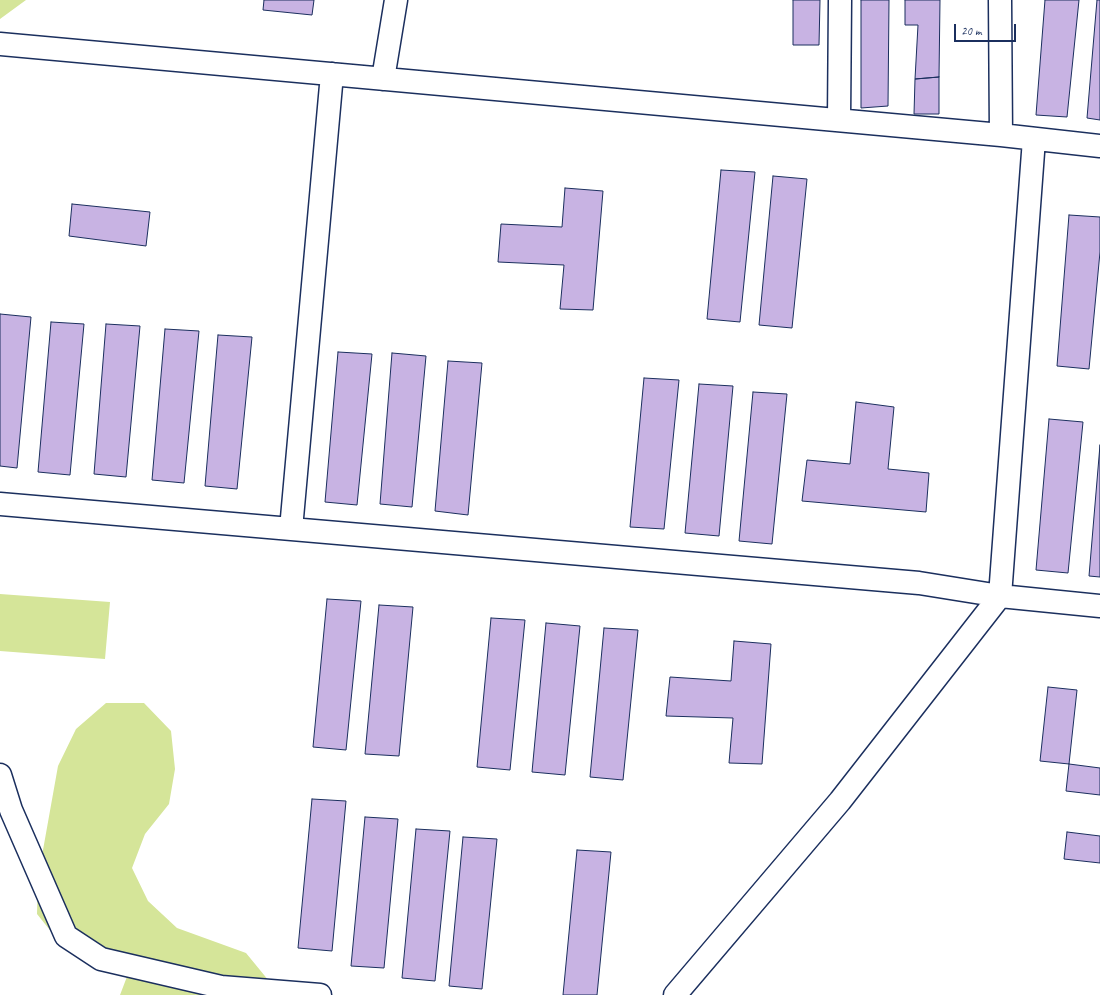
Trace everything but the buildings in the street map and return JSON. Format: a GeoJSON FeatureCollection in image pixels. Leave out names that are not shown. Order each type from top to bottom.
{"type":"FeatureCollection","features":[{"type":"Feature","properties":{"kind":"lane"},"geometry":{"type":"LineString","coordinates":[[383,79],[396,0]]}},
{"type":"Feature","properties":{"kind":"lane"},"geometry":{"type":"LineString","coordinates":[[839,120],[840,0]]}},
{"type":"Feature","properties":{"kind":"lane"},"geometry":{"type":"LineString","coordinates":[[1000,0],[1001,135]]}},
{"type":"Feature","properties":{"kind":"lane"},"geometry":{"type":"LineString","coordinates":[[0,44],[1001,135],[1100,146]]}},
{"type":"Feature","properties":{"kind":"lane"},"geometry":{"type":"LineString","coordinates":[[291,529],[332,74]]}},
{"type":"Feature","properties":{"kind":"lane"},"geometry":{"type":"LineString","coordinates":[[675,995],[840,801],[1000,596],[1034,139]]}},
{"type":"Feature","properties":{"kind":"lane"},"geometry":{"type":"LineString","coordinates":[[0,504],[919,582],[1000,596],[1100,606]]}},
{"type":"Feature","properties":{"kind":"lane"},"geometry":{"type":"LineString","coordinates":[[0,775],[11,810],[66,936],[101,959],[116,963],[221,987],[320,995]]}},
{"type":"Feature","properties":{"kind":"green space"},"geometry":{"type":"Polygon","coordinates":[[[0,0],[26,0],[0,19],[0,0]]]}},
{"type":"Feature","properties":{"kind":"green space"},"geometry":{"type":"Polygon","coordinates":[[[0,594],[110,602],[105,659],[0,651],[0,594]]]}},
{"type":"Feature","properties":{"kind":"green space"},"geometry":{"type":"Polygon","coordinates":[[[106,703],[144,703],[171,731],[175,769],[169,804],[145,834],[132,868],[148,901],[177,928],[246,953],[269,981],[267,995],[120,995],[128,974],[61,944],[37,914],[38,878],[58,766],[76,729],[106,703]]]}}]}
